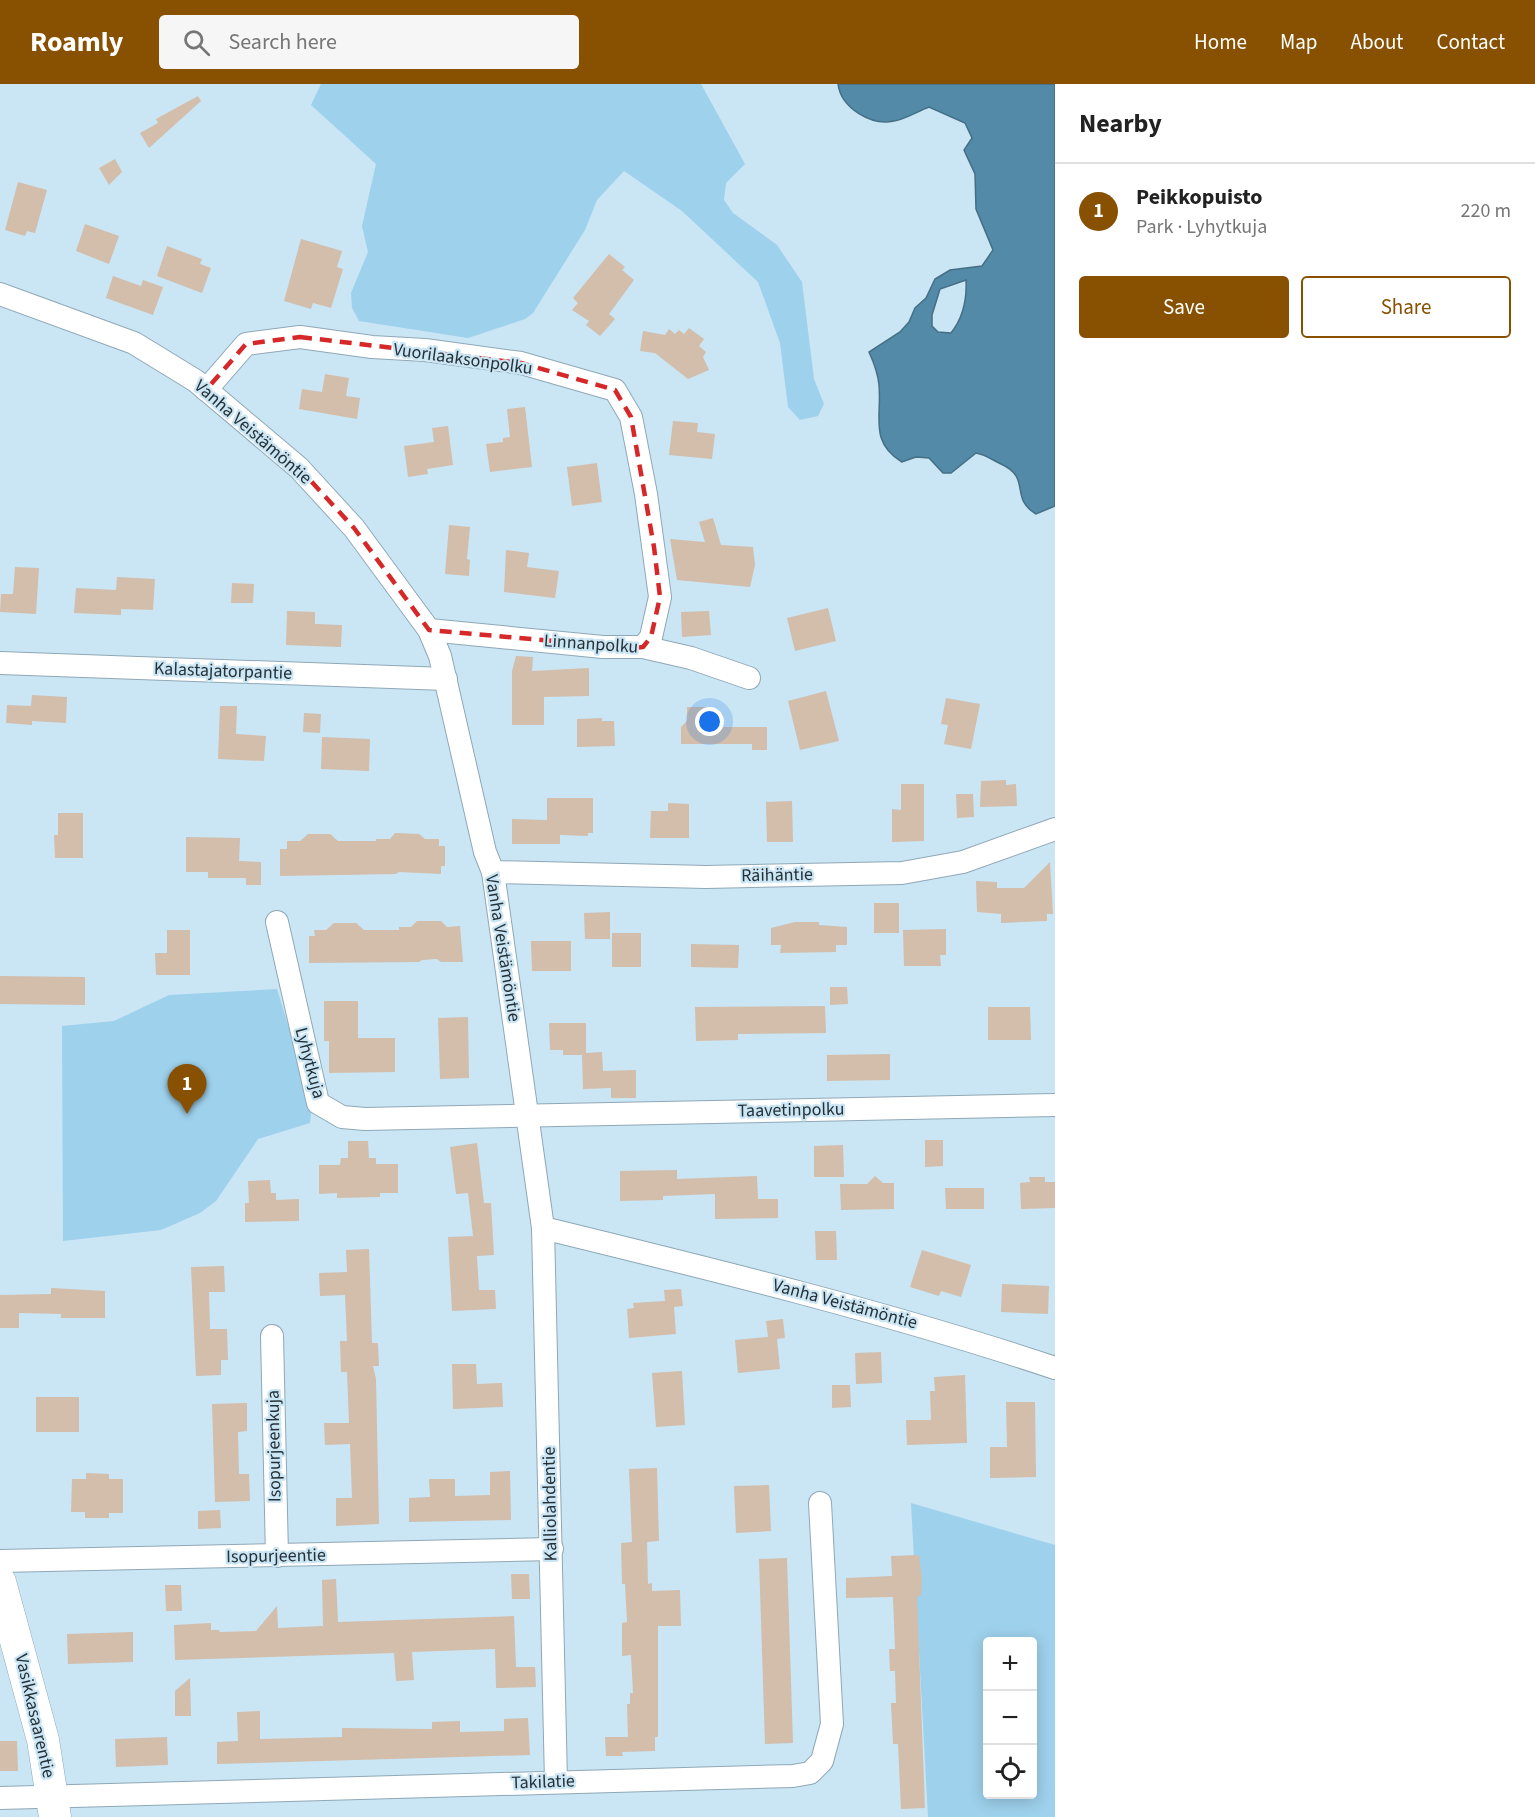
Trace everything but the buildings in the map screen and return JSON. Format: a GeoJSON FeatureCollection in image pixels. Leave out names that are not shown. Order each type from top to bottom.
{"type":"FeatureCollection","features":[{"type":"Feature","properties":{"kind":"street","name":"Vanha Veistämöntie"},"geometry":{"type":"LineString","coordinates":[[0,294],[134,343],[206,390],[299,468],[354,528],[429,630],[446,679],[485,852],[493,872],[543,1228],[809,1294],[952,1334],[1055,1368]]}},
{"type":"Feature","properties":{"kind":"street","name":"Vuorilaaksonpolku"},"geometry":{"type":"LineString","coordinates":[[206,390],[246,344],[300,336],[521,363],[615,390],[631,417],[657,567],[660,597],[651,637],[644,647]]}},
{"type":"Feature","properties":{"kind":"street","name":"Linnanpolku"},"geometry":{"type":"LineString","coordinates":[[429,630],[603,647],[644,647],[691,657],[749,678]]}},
{"type":"Feature","properties":{"kind":"street","name":"Kalastajatorpantie"},"geometry":{"type":"LineString","coordinates":[[0,663],[446,679]]}},
{"type":"Feature","properties":{"kind":"street","name":"Räihäntie"},"geometry":{"type":"LineString","coordinates":[[493,872],[706,877],[902,873],[963,862],[1055,829]]}},
{"type":"Feature","properties":{"kind":"street","name":"Lyhytkuja"},"geometry":{"type":"LineString","coordinates":[[276,922],[318,1103],[342,1117],[365,1119],[528,1115]]}},
{"type":"Feature","properties":{"kind":"street","name":"Taavetinpolku"},"geometry":{"type":"LineString","coordinates":[[528,1115],[1055,1105]]}},
{"type":"Feature","properties":{"kind":"street","name":"Kalliolahdentie"},"geometry":{"type":"LineString","coordinates":[[543,1228],[556,1781]]}},
{"type":"Feature","properties":{"kind":"street","name":"Isopurjeenkuja"},"geometry":{"type":"LineString","coordinates":[[272,1336],[277,1556]]}},
{"type":"Feature","properties":{"kind":"street","name":"Takilatie"},"geometry":{"type":"LineString","coordinates":[[0,1798],[54,1807],[556,1781],[793,1776],[810,1773],[822,1761],[832,1724],[820,1503]]}},
{"type":"Feature","properties":{"kind":"street","name":"Isopurjeentie"},"geometry":{"type":"LineString","coordinates":[[0,1561],[552,1549]]}},
{"type":"Feature","properties":{"kind":"street","name":"Vasikkasaarentie"},"geometry":{"type":"LineString","coordinates":[[0,1582],[25,1667],[54,1807]]}},
{"type":"Feature","properties":{"kind":"highlighted area"},"geometry":{"type":"Polygon","coordinates":[[[300,337],[521,363],[615,390],[631,417],[654,547],[660,597],[651,637],[643,647],[633,648],[429,630],[354,528],[299,468],[206,390],[246,344],[300,337]]]}},
{"type":"Feature","properties":{"kind":"shaded area"},"geometry":{"type":"Polygon","coordinates":[[[321,84],[701,84],[745,164],[726,183],[724,200],[733,213],[777,245],[802,282],[814,379],[824,404],[818,416],[800,420],[788,407],[780,343],[758,282],[682,211],[624,171],[597,200],[585,230],[533,313],[525,319],[468,338],[359,321],[352,308],[351,293],[368,252],[362,226],[376,164],[311,105],[321,84]]]}},
{"type":"Feature","properties":{"kind":"shaded area"},"geometry":{"type":"Polygon","coordinates":[[[838,84],[1055,84],[1055,506],[1036,514],[1028,508],[1024,501],[1016,475],[983,455],[976,453],[951,473],[943,473],[929,458],[916,457],[902,462],[885,446],[879,428],[876,368],[869,352],[900,332],[909,322],[915,308],[926,298],[935,279],[950,270],[982,266],[993,250],[976,209],[975,174],[964,150],[972,138],[965,123],[929,107],[898,120],[876,121],[851,108],[840,93],[838,84]],[[966,280],[940,289],[932,315],[932,326],[938,332],[951,333],[959,321],[965,301],[966,280]]]}},
{"type":"Feature","properties":{"kind":"shaded area"},"geometry":{"type":"Polygon","coordinates":[[[277,989],[312,1104],[310,1123],[258,1139],[216,1201],[200,1213],[161,1230],[63,1241],[62,1026],[114,1021],[169,995],[277,989]]]}},
{"type":"Feature","properties":{"kind":"shaded area"},"geometry":{"type":"Polygon","coordinates":[[[911,1503],[1055,1545],[1055,1817],[928,1817],[911,1503]]]}},
{"type":"Feature","properties":{"kind":"place","name":"Peikkopuisto"},"geometry":{"type":"Point","coordinates":[187,1114]}}]}
